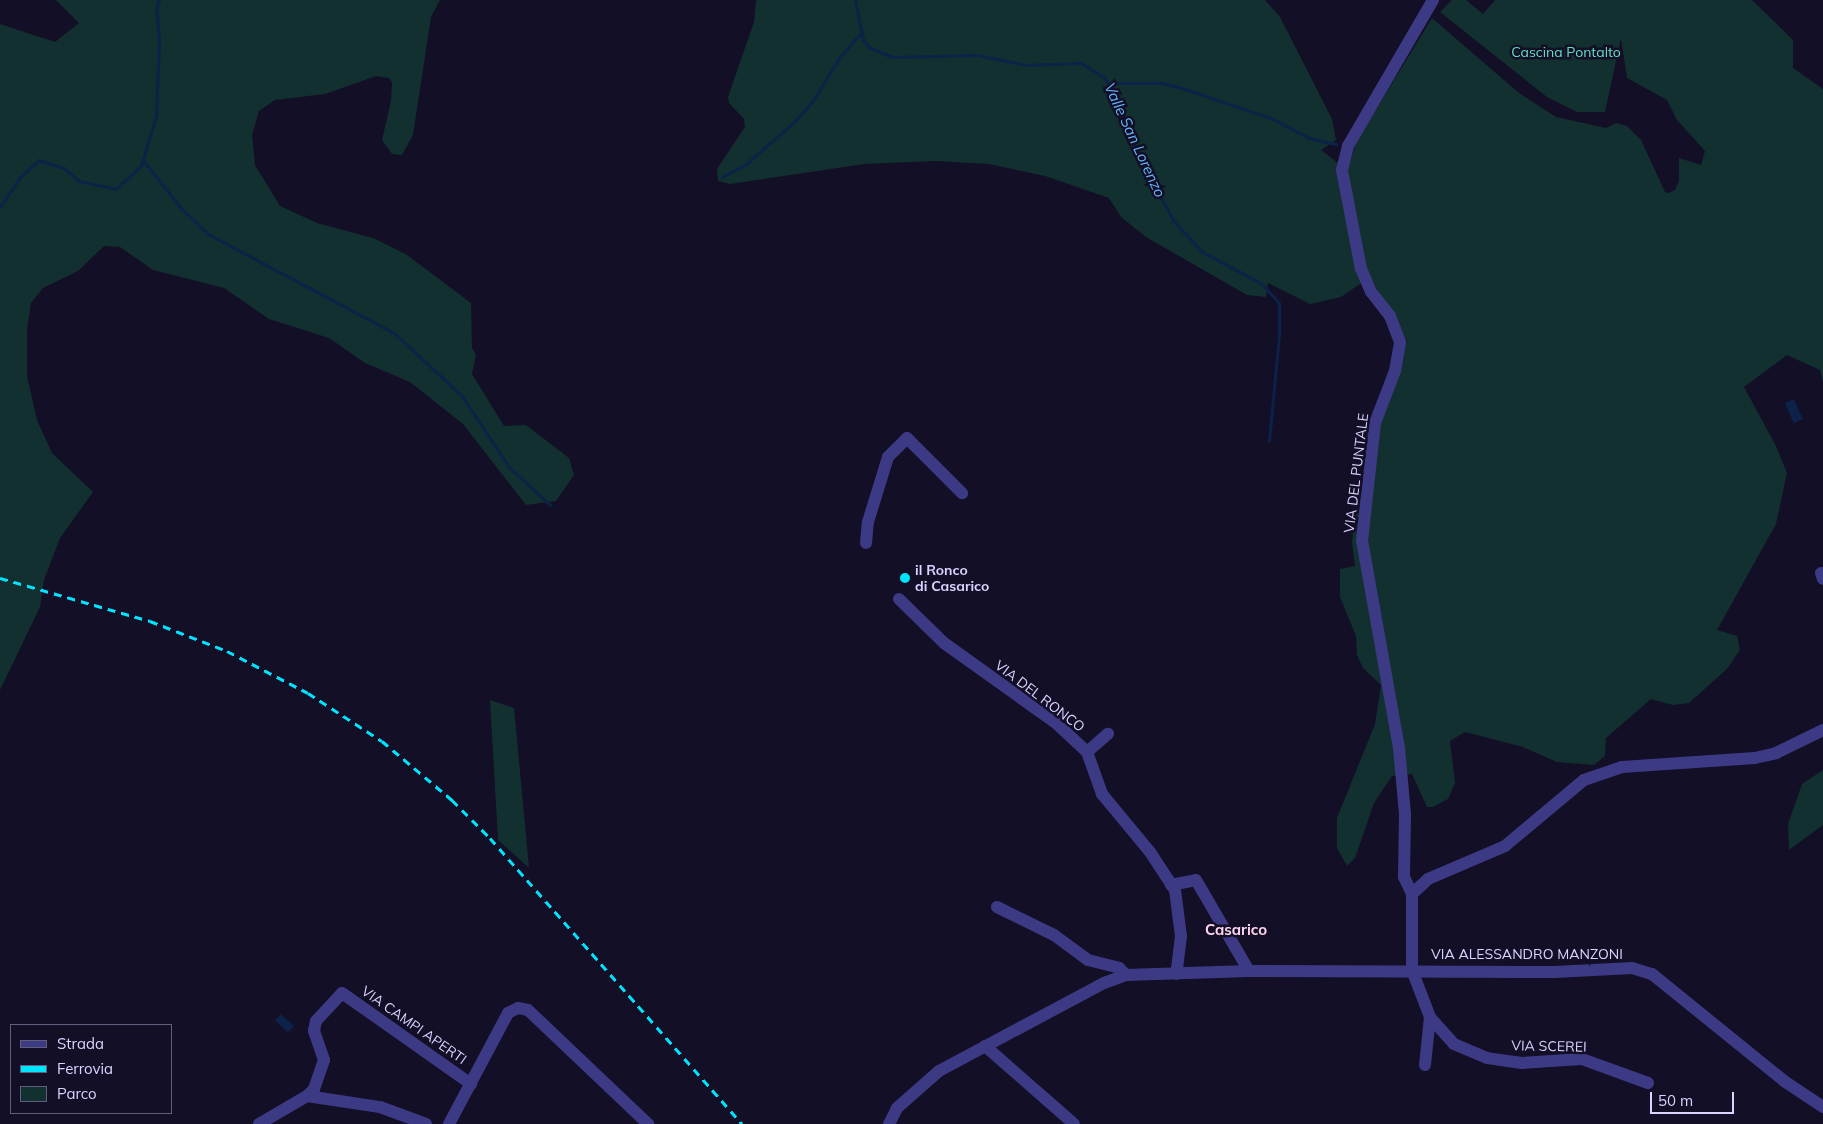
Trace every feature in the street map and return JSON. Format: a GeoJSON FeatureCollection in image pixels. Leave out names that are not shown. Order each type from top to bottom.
{"type":"FeatureCollection","features":[{"type":"Feature","properties":{"kind":"street","name":"VIA DEL PUNTALE"},"geometry":{"type":"LineString","coordinates":[[1412,970],[1412,894],[1404,877],[1405,814],[1399,748],[1362,542],[1375,423],[1395,371],[1400,342],[1394,323],[1371,292],[1361,269],[1342,170],[1348,146],[1433,0]]}},
{"type":"Feature","properties":{"kind":"street"},"geometry":{"type":"LineString","coordinates":[[866,543],[868,522],[888,457],[907,438],[962,494]]}},
{"type":"Feature","properties":{"kind":"street","name":"VIA DEL RONCO"},"geometry":{"type":"LineString","coordinates":[[899,600],[944,643],[1057,724],[1087,752],[1102,794],[1150,852],[1175,890],[1181,936],[1176,974]]}},
{"type":"Feature","properties":{"kind":"street"},"geometry":{"type":"LineString","coordinates":[[1412,894],[1428,878],[1505,846],[1584,780],[1622,767],[1713,764],[1755,758],[1776,753],[1823,730]]}},
{"type":"Feature","properties":{"kind":"street"},"geometry":{"type":"LineString","coordinates":[[1087,752],[1108,734]]}},
{"type":"Feature","properties":{"kind":"street"},"geometry":{"type":"LineString","coordinates":[[1171,885],[1196,880],[1249,971]]}},
{"type":"Feature","properties":{"kind":"street"},"geometry":{"type":"LineString","coordinates":[[997,907],[1054,935],[1088,960],[1118,968],[1126,975]]}},
{"type":"Feature","properties":{"kind":"street","name":"VIA ALESSANDRO MANZONI"},"geometry":{"type":"LineString","coordinates":[[889,1124],[897,1108],[939,1071],[1063,1005],[1079,994],[1126,975],[1249,971],[1412,970],[1555,972],[1632,968],[1652,974],[1822,1104]]}},
{"type":"Feature","properties":{"kind":"street","name":"VIA SCEREI"},"geometry":{"type":"LineString","coordinates":[[1412,970],[1430,1017],[1454,1044],[1487,1058],[1522,1063],[1582,1059],[1648,1083]]}},
{"type":"Feature","properties":{"kind":"street","name":"VIA CAMPI APERTI"},"geometry":{"type":"LineString","coordinates":[[307,1096],[319,1079],[324,1060],[314,1031],[316,1021],[342,993],[471,1084]]}},
{"type":"Feature","properties":{"kind":"street"},"geometry":{"type":"LineString","coordinates":[[449,1124],[508,1013],[518,1008],[528,1010],[648,1124]]}},
{"type":"Feature","properties":{"kind":"street","name":"VIA SCEREI"},"geometry":{"type":"LineString","coordinates":[[1425,1065],[1430,1017]]}},
{"type":"Feature","properties":{"kind":"street"},"geometry":{"type":"LineString","coordinates":[[985,1046],[1074,1124]]}},
{"type":"Feature","properties":{"kind":"street"},"geometry":{"type":"LineString","coordinates":[[259,1124],[307,1096],[380,1107],[426,1124]]}},
{"type":"Feature","properties":{"kind":"green space"},"geometry":{"type":"Polygon","coordinates":[[[56,0],[440,0],[431,17],[413,135],[402,155],[392,154],[382,140],[391,101],[392,83],[389,78],[376,76],[325,94],[275,100],[259,111],[252,135],[255,165],[280,206],[317,223],[373,238],[407,255],[471,303],[472,348],[476,354],[472,374],[504,426],[526,425],[569,458],[574,475],[556,501],[526,505],[463,424],[410,382],[365,363],[329,338],[269,319],[224,288],[153,270],[120,247],[104,246],[78,271],[43,288],[31,303],[27,329],[27,376],[37,420],[52,453],[93,492],[60,538],[44,580],[40,607],[0,690],[0,24],[55,42],[79,23],[56,0]]]}},
{"type":"Feature","properties":{"kind":"green space","name":"Cascina Pontalto"},"geometry":{"type":"Polygon","coordinates":[[[756,0],[1265,0],[1280,17],[1332,119],[1336,140],[1321,150],[1347,170],[1357,141],[1432,18],[1519,93],[1556,117],[1606,128],[1616,123],[1627,126],[1641,140],[1665,192],[1669,193],[1675,190],[1679,181],[1679,158],[1701,165],[1705,151],[1677,120],[1667,100],[1627,78],[1621,38],[1605,112],[1577,112],[1547,97],[1440,12],[1452,0],[1466,0],[1483,14],[1495,0],[1752,0],[1793,40],[1793,68],[1823,89],[1823,382],[1820,370],[1787,355],[1744,387],[1776,446],[1787,473],[1776,524],[1717,630],[1737,636],[1740,650],[1727,669],[1689,703],[1673,705],[1651,699],[1606,738],[1605,756],[1594,765],[1557,762],[1523,747],[1465,732],[1450,741],[1455,783],[1448,799],[1433,807],[1427,807],[1412,774],[1392,776],[1374,803],[1355,858],[1347,866],[1337,848],[1337,818],[1375,724],[1381,685],[1363,668],[1357,655],[1356,636],[1340,597],[1340,569],[1355,566],[1352,542],[1354,524],[1391,379],[1407,341],[1370,277],[1341,297],[1310,304],[1268,283],[1266,297],[1247,295],[1146,237],[1121,217],[1109,198],[1045,176],[989,164],[936,161],[864,164],[730,184],[718,181],[717,169],[745,127],[744,119],[729,103],[728,97],[754,22],[756,0]]]}},
{"type":"Feature","properties":{"kind":"green space"},"geometry":{"type":"Polygon","coordinates":[[[490,700],[514,708],[529,868],[498,840],[490,700]]]}},
{"type":"Feature","properties":{"kind":"green space"},"geometry":{"type":"Polygon","coordinates":[[[1823,770],[1823,825],[1789,850],[1788,824],[1802,784],[1823,770]]]}},
{"type":"Feature","properties":{"kind":"water"},"geometry":{"type":"Polygon","coordinates":[[[1794,399],[1803,419],[1794,423],[1785,403],[1794,399]]]}},
{"type":"Feature","properties":{"kind":"water"},"geometry":{"type":"Polygon","coordinates":[[[281,1014],[294,1026],[288,1033],[275,1021],[281,1014]]]}},
{"type":"Feature","properties":{"kind":"waterway"},"geometry":{"type":"LineString","coordinates":[[0,207],[20,177],[39,160],[64,168],[79,181],[116,189],[141,166],[156,116],[159,40],[156,8],[159,0]]}},
{"type":"Feature","properties":{"kind":"waterway","name":"Valle San Lorenzo"},"geometry":{"type":"LineString","coordinates":[[855,0],[863,40],[870,48],[892,57],[977,55],[1026,65],[1081,63],[1105,78],[1141,161],[1173,220],[1201,251],[1262,284],[1279,303],[1279,335],[1269,441]]}},
{"type":"Feature","properties":{"kind":"waterway"},"geometry":{"type":"LineString","coordinates":[[722,177],[745,165],[796,120],[814,99],[839,58],[862,32]]}},
{"type":"Feature","properties":{"kind":"waterway"},"geometry":{"type":"LineString","coordinates":[[1108,83],[1163,83],[1182,88],[1273,119],[1309,138],[1336,144]]}},
{"type":"Feature","properties":{"kind":"waterway"},"geometry":{"type":"LineString","coordinates":[[143,160],[180,207],[208,234],[394,333],[462,396],[509,467],[550,505]]}},
{"type":"Feature","properties":{"kind":"railway"},"geometry":{"type":"LineString","coordinates":[[0,578],[150,621],[227,651],[308,693],[382,741],[452,800],[490,838],[742,1124]]}},
{"type":"Feature","properties":{"kind":"place","name":"il Ronco di Casarico"},"geometry":{"type":"Point","coordinates":[905,578]}},
{"type":"Feature","properties":{"kind":"district","name":"Casarico"},"geometry":{"type":"Point","coordinates":[1236,930]}}]}
